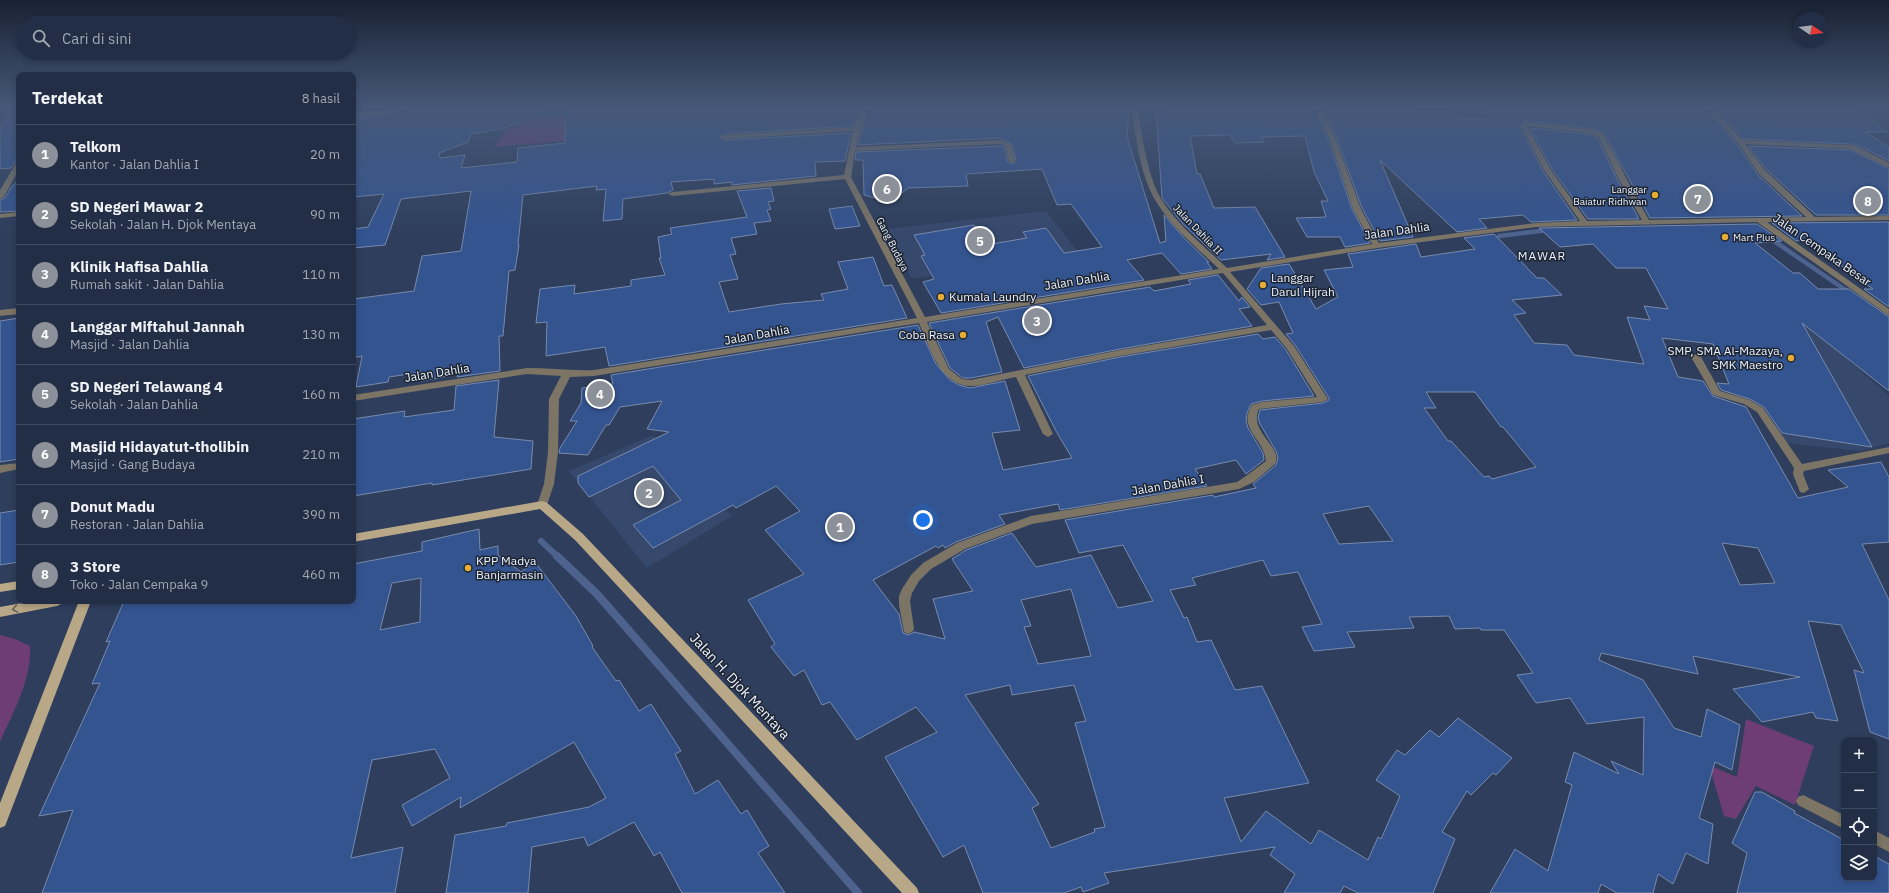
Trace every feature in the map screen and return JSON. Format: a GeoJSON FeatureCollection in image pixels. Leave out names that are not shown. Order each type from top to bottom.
{"type":"FeatureCollection","features":[{"type":"Feature","properties":{"kind":"main road"},"geometry":{"type":"LineString","coordinates":[[356,537],[542,505]]}},
{"type":"Feature","properties":{"kind":"main road","name":"Jalan H. Djok Mentaya"},"geometry":{"type":"LineString","coordinates":[[542,505],[579,537],[912,893]]}},
{"type":"Feature","properties":{"kind":"main road"},"geometry":{"type":"LineString","coordinates":[[0,588],[16,586]]}},
{"type":"Feature","properties":{"kind":"main road"},"geometry":{"type":"LineString","coordinates":[[0,612],[41,604]]}},
{"type":"Feature","properties":{"kind":"main road"},"geometry":{"type":"LineString","coordinates":[[0,821],[84,604]]}},
{"type":"Feature","properties":{"kind":"street"},"geometry":{"type":"LineString","coordinates":[[672,194],[847,177],[852,150]]}},
{"type":"Feature","properties":{"kind":"street"},"geometry":{"type":"LineString","coordinates":[[1009,150],[1012,161]]}},
{"type":"Feature","properties":{"kind":"street","name":"Jalan Dahlia II"},"geometry":{"type":"LineString","coordinates":[[1142,150],[1148,177],[1156,196],[1169,216],[1224,270]]}},
{"type":"Feature","properties":{"kind":"street"},"geometry":{"type":"LineString","coordinates":[[1336,150],[1357,209],[1377,246]]}},
{"type":"Feature","properties":{"kind":"street"},"geometry":{"type":"LineString","coordinates":[[1537,150],[1548,170],[1586,223]]}},
{"type":"Feature","properties":{"kind":"street"},"geometry":{"type":"LineString","coordinates":[[1609,150],[1622,178],[1647,222]]}},
{"type":"Feature","properties":{"kind":"street"},"geometry":{"type":"LineString","coordinates":[[1746,150],[1762,172],[1814,220]]}},
{"type":"Feature","properties":{"kind":"street"},"geometry":{"type":"LineString","coordinates":[[1859,150],[1889,166]]}},
{"type":"Feature","properties":{"kind":"street"},"geometry":{"type":"LineString","coordinates":[[0,197],[16,168]]}},
{"type":"Feature","properties":{"kind":"street","name":"Gang Budaya"},"geometry":{"type":"LineString","coordinates":[[847,177],[921,318]]}},
{"type":"Feature","properties":{"kind":"street"},"geometry":{"type":"LineString","coordinates":[[0,216],[16,214]]}},
{"type":"Feature","properties":{"kind":"street","name":"Jalan Dahlia"},"geometry":{"type":"LineString","coordinates":[[356,398],[527,371],[544,371],[567,374],[594,373],[715,354],[921,318],[1224,270],[1377,246],[1536,225],[1889,218]]}},
{"type":"Feature","properties":{"kind":"street","name":"Jalan Cempaka Besar"},"geometry":{"type":"LineString","coordinates":[[1760,221],[1889,313]]}},
{"type":"Feature","properties":{"kind":"street","name":"Jalan Dahlia I"},"geometry":{"type":"LineString","coordinates":[[908,628],[904,606],[906,593],[919,572],[947,554],[963,546],[1031,520],[1239,485],[1271,462],[1270,454],[1252,425],[1252,413],[1255,407],[1323,399],[1291,348],[1224,270]]}},
{"type":"Feature","properties":{"kind":"street"},"geometry":{"type":"LineString","coordinates":[[0,313],[16,311]]}},
{"type":"Feature","properties":{"kind":"street"},"geometry":{"type":"LineString","coordinates":[[921,318],[945,370],[955,378],[971,383],[1273,327]]}},
{"type":"Feature","properties":{"kind":"street"},"geometry":{"type":"LineString","coordinates":[[1696,357],[1716,393],[1747,402],[1760,410],[1799,468],[1798,474],[1804,489]]}},
{"type":"Feature","properties":{"kind":"street"},"geometry":{"type":"LineString","coordinates":[[1019,373],[1048,434]]}},
{"type":"Feature","properties":{"kind":"street"},"geometry":{"type":"LineString","coordinates":[[542,505],[549,484],[553,452],[554,398],[567,374]]}},
{"type":"Feature","properties":{"kind":"street"},"geometry":{"type":"LineString","coordinates":[[1799,468],[1889,450]]}},
{"type":"Feature","properties":{"kind":"street"},"geometry":{"type":"LineString","coordinates":[[0,469],[16,466]]}},
{"type":"Feature","properties":{"kind":"street"},"geometry":{"type":"LineString","coordinates":[[1803,801],[1841,820]]}},
{"type":"Feature","properties":{"kind":"street"},"geometry":{"type":"LineString","coordinates":[[1877,839],[1889,845]]}},
{"type":"Feature","properties":{"kind":"shaded area"},"geometry":{"type":"Polygon","coordinates":[[[1046,211],[1079,253],[912,279],[885,229],[1046,211]]]}},
{"type":"Feature","properties":{"kind":"shaded area","name":"SMP, SMA Al-Mazaya, SMK Maestro"},"geometry":{"type":"Polygon","coordinates":[[[1714,307],[1849,308],[1810,326],[1889,396],[1889,443],[1859,451],[1776,442],[1748,391],[1714,307]]]}},
{"type":"Feature","properties":{"kind":"shaded area"},"geometry":{"type":"Polygon","coordinates":[[[653,435],[732,516],[647,568],[569,471],[653,435]]]}},
{"type":"Feature","properties":{"kind":"shaded area"},"geometry":{"type":"Polygon","coordinates":[[[0,635],[15,639],[30,646],[30,659],[21,696],[0,742],[0,635]]]}},
{"type":"Feature","properties":{"kind":"shaded area"},"geometry":{"type":"Polygon","coordinates":[[[1746,719],[1814,746],[1795,805],[1756,786],[1736,819],[1724,816],[1709,765],[1737,777],[1746,719]]]}},
{"type":"Feature","properties":{"kind":"building"},"geometry":{"type":"Polygon","coordinates":[[[0,150],[16,150],[16,162],[11,168],[0,169],[0,150]]]}},
{"type":"Feature","properties":{"kind":"building"},"geometry":{"type":"Polygon","coordinates":[[[356,150],[448,150],[439,153],[440,158],[465,155],[461,168],[517,162],[518,150],[847,150],[845,161],[815,162],[816,176],[732,185],[732,182],[714,184],[714,179],[671,182],[673,190],[667,193],[623,199],[622,219],[603,221],[606,189],[596,190],[597,186],[523,195],[519,245],[515,270],[509,271],[503,336],[499,336],[500,371],[457,377],[458,374],[421,381],[422,372],[389,377],[388,382],[356,387],[362,356],[356,357],[356,299],[414,291],[422,256],[461,251],[471,191],[401,199],[385,245],[356,248],[356,229],[368,227],[384,194],[356,197],[356,150]]]}},
{"type":"Feature","properties":{"kind":"building"},"geometry":{"type":"Polygon","coordinates":[[[913,150],[1005,150],[1008,162],[1013,164],[1016,161],[1013,150],[1131,150],[1160,243],[1166,241],[1164,215],[1185,239],[1209,262],[1207,262],[1212,269],[1181,274],[1162,253],[1127,260],[1144,280],[941,313],[923,282],[934,279],[921,256],[925,255],[914,235],[974,225],[986,245],[1027,238],[1023,232],[1046,228],[1064,253],[1102,247],[1071,204],[1057,205],[1042,169],[966,174],[968,186],[908,188],[891,202],[864,195],[863,160],[855,160],[856,152],[913,150]]]}},
{"type":"Feature","properties":{"kind":"building"},"geometry":{"type":"Polygon","coordinates":[[[1159,150],[1193,150],[1197,174],[1200,174],[1214,208],[1255,207],[1285,257],[1267,260],[1271,254],[1221,260],[1183,224],[1162,198],[1159,150]]]}},
{"type":"Feature","properties":{"kind":"building"},"geometry":{"type":"Polygon","coordinates":[[[1308,150],[1332,150],[1352,209],[1370,243],[1345,247],[1340,237],[1307,237],[1296,218],[1326,217],[1321,201],[1328,201],[1314,172],[1308,150]]]}},
{"type":"Feature","properties":{"kind":"building"},"geometry":{"type":"Polygon","coordinates":[[[1341,150],[1532,150],[1543,171],[1577,220],[1531,222],[1523,215],[1479,219],[1487,228],[1457,232],[1380,160],[1413,237],[1380,241],[1362,208],[1341,150]]]}},
{"type":"Feature","properties":{"kind":"building"},"geometry":{"type":"Polygon","coordinates":[[[1542,150],[1603,150],[1639,219],[1588,219],[1552,169],[1542,150]]]}},
{"type":"Feature","properties":{"kind":"building"},"geometry":{"type":"Polygon","coordinates":[[[1613,150],[1741,150],[1758,175],[1802,216],[1650,218],[1613,150]]]}},
{"type":"Feature","properties":{"kind":"building"},"geometry":{"type":"Polygon","coordinates":[[[1751,150],[1851,150],[1889,169],[1889,215],[1816,215],[1766,169],[1751,150]]]}},
{"type":"Feature","properties":{"kind":"building"},"geometry":{"type":"Polygon","coordinates":[[[1867,150],[1889,150],[1889,161],[1867,150]]]}},
{"type":"Feature","properties":{"kind":"building"},"geometry":{"type":"Polygon","coordinates":[[[16,183],[16,211],[0,212],[0,200],[5,198],[12,186],[16,183]]]}},
{"type":"Feature","properties":{"kind":"building"},"geometry":{"type":"Polygon","coordinates":[[[771,188],[774,201],[768,202],[771,209],[767,210],[771,221],[754,223],[757,234],[731,238],[736,254],[730,255],[738,279],[719,282],[729,312],[781,304],[824,300],[821,294],[848,289],[838,262],[873,257],[884,286],[892,285],[907,318],[609,366],[605,347],[546,356],[547,322],[536,323],[540,289],[575,285],[574,294],[631,286],[631,280],[665,275],[659,258],[661,258],[658,237],[672,234],[670,228],[747,217],[737,191],[771,188]]]}},
{"type":"Feature","properties":{"kind":"building"},"geometry":{"type":"Polygon","coordinates":[[[852,206],[860,226],[835,229],[829,209],[852,206]]]}},
{"type":"Feature","properties":{"kind":"building"},"geometry":{"type":"Polygon","coordinates":[[[1889,222],[1889,307],[1864,289],[1873,289],[1823,252],[1804,240],[1796,241],[1772,223],[1889,222]]]}},
{"type":"Feature","properties":{"kind":"building"},"geometry":{"type":"Polygon","coordinates":[[[1757,224],[1782,241],[1755,243],[1793,273],[1800,273],[1818,289],[1849,289],[1889,317],[1889,391],[1802,323],[1872,447],[1782,433],[1764,407],[1750,399],[1721,390],[1717,383],[1729,384],[1713,344],[1662,338],[1678,377],[1703,381],[1713,396],[1746,407],[1798,498],[1848,487],[1828,470],[1881,462],[1889,477],[1889,542],[1862,544],[1889,600],[1889,739],[1870,732],[1854,670],[1864,673],[1841,625],[1808,621],[1838,721],[1816,718],[1813,712],[1762,722],[1733,689],[1800,677],[1693,656],[1698,674],[1601,653],[1599,660],[1643,680],[1674,728],[1701,737],[1707,709],[1740,725],[1732,770],[1715,762],[1699,818],[1713,824],[1708,864],[1686,853],[1673,884],[1658,874],[1653,893],[1617,893],[1601,884],[1598,893],[1490,893],[1515,849],[1548,871],[1572,785],[1565,782],[1574,752],[1619,774],[1611,761],[1643,775],[1644,717],[1587,724],[1570,698],[1536,703],[1517,675],[1533,673],[1504,630],[1481,630],[1480,628],[1455,629],[1449,616],[1409,617],[1414,628],[1347,632],[1355,647],[1314,651],[1302,627],[1322,624],[1298,572],[1271,576],[1263,560],[1192,578],[1196,585],[1170,590],[1184,618],[1187,617],[1197,642],[1211,640],[1235,690],[1262,686],[1309,783],[1224,798],[1241,842],[1266,811],[1311,844],[1319,830],[1368,860],[1378,837],[1381,839],[1400,796],[1376,780],[1397,750],[1405,755],[1430,730],[1439,737],[1458,718],[1512,758],[1496,775],[1493,773],[1471,795],[1467,791],[1442,832],[1455,839],[1433,893],[1358,893],[1344,886],[1340,893],[1284,893],[1295,874],[1270,855],[1275,847],[1104,873],[1109,883],[1083,892],[1081,887],[1064,893],[983,893],[964,845],[943,857],[885,757],[937,732],[916,707],[857,740],[830,702],[822,705],[804,670],[794,676],[771,647],[775,644],[748,600],[804,574],[765,530],[800,511],[776,486],[736,508],[733,505],[653,548],[633,525],[681,500],[653,466],[589,497],[578,483],[578,476],[669,432],[647,429],[662,401],[620,407],[609,425],[606,425],[588,455],[559,453],[560,448],[577,421],[570,421],[581,403],[582,388],[613,384],[611,375],[918,325],[936,364],[950,380],[959,385],[970,388],[1005,381],[1020,430],[992,433],[1003,470],[1072,458],[1056,431],[1028,376],[1120,357],[1258,334],[1263,339],[1275,337],[1286,350],[1314,396],[1262,401],[1251,404],[1247,413],[1246,421],[1248,428],[1263,453],[1264,460],[1246,474],[1236,460],[1195,469],[1207,486],[1060,510],[1058,504],[999,515],[1005,524],[956,542],[945,548],[943,545],[938,548],[936,546],[873,580],[899,614],[903,633],[909,635],[914,632],[945,639],[933,599],[973,591],[952,559],[966,550],[1012,533],[1036,567],[1091,555],[1118,608],[1153,601],[1123,545],[1079,553],[1065,520],[1213,495],[1214,497],[1256,488],[1253,484],[1276,465],[1278,458],[1276,451],[1260,424],[1258,417],[1260,410],[1323,403],[1329,400],[1295,345],[1286,334],[1293,333],[1279,302],[1261,305],[1247,289],[1261,268],[1289,264],[1316,309],[1338,297],[1324,270],[1353,267],[1348,254],[1416,244],[1421,257],[1475,249],[1464,238],[1494,234],[1537,278],[1544,278],[1562,295],[1512,300],[1526,313],[1514,315],[1534,343],[1567,345],[1574,355],[1644,364],[1627,317],[1650,320],[1644,306],[1668,309],[1646,268],[1616,268],[1593,244],[1560,247],[1539,228],[1757,224]],[[1426,392],[1436,408],[1424,408],[1448,441],[1451,441],[1484,477],[1489,476],[1492,479],[1536,467],[1503,427],[1501,427],[1475,392],[1426,392]],[[1369,506],[1323,514],[1339,544],[1393,541],[1369,506]],[[1722,543],[1740,585],[1775,583],[1758,548],[1722,543]],[[1071,589],[1021,600],[1031,626],[1024,627],[1038,664],[1091,656],[1071,589]],[[1010,685],[965,695],[1039,804],[1032,808],[1051,848],[1095,832],[1094,829],[1105,827],[1075,723],[1086,721],[1074,685],[1012,695],[1010,685]]]}},
{"type":"Feature","properties":{"kind":"building"},"geometry":{"type":"Polygon","coordinates":[[[1218,275],[1239,301],[1242,297],[1250,307],[1239,309],[1252,326],[1120,349],[1024,368],[998,317],[986,322],[1002,372],[971,378],[963,378],[950,368],[929,323],[1150,287],[1154,291],[1191,284],[1188,280],[1218,275]]]}},
{"type":"Feature","properties":{"kind":"building"},"geometry":{"type":"Polygon","coordinates":[[[16,318],[16,459],[0,462],[0,321],[16,318]]]}},
{"type":"Feature","properties":{"kind":"building"},"geometry":{"type":"Polygon","coordinates":[[[499,380],[494,437],[533,441],[531,469],[356,496],[356,419],[405,411],[404,417],[454,410],[456,386],[499,380]]]}},
{"type":"Feature","properties":{"kind":"building"},"geometry":{"type":"Polygon","coordinates":[[[16,510],[16,562],[0,565],[0,513],[16,510]]]}},
{"type":"Feature","properties":{"kind":"building"},"geometry":{"type":"Polygon","coordinates":[[[479,529],[480,550],[498,546],[498,555],[521,572],[535,562],[576,616],[593,646],[592,647],[616,681],[619,680],[639,711],[651,704],[681,751],[675,754],[695,794],[718,780],[741,814],[747,810],[769,846],[758,853],[785,893],[682,893],[660,852],[654,856],[634,822],[588,846],[584,837],[532,847],[528,893],[446,893],[455,835],[506,826],[507,823],[589,807],[606,798],[574,742],[460,808],[461,797],[412,826],[402,805],[450,778],[435,749],[372,760],[351,858],[403,847],[395,893],[42,893],[73,810],[39,816],[100,683],[92,684],[110,641],[106,642],[123,604],[356,604],[356,563],[422,551],[422,542],[479,529]],[[421,578],[392,583],[380,630],[420,622],[421,578]]]}},
{"type":"Feature","properties":{"kind":"building"},"geometry":{"type":"Polygon","coordinates":[[[1755,792],[1762,792],[1795,811],[1794,813],[1841,838],[1841,881],[1877,881],[1877,858],[1889,864],[1889,893],[1737,893],[1747,853],[1732,843],[1755,792]]]}},
{"type":"Feature","properties":{"kind":"waterway"},"geometry":{"type":"LineString","coordinates":[[1499,236],[1548,230]]}},
{"type":"Feature","properties":{"kind":"waterway"},"geometry":{"type":"LineString","coordinates":[[1768,237],[1850,293]]}},
{"type":"Feature","properties":{"kind":"waterway"},"geometry":{"type":"LineString","coordinates":[[541,541],[558,557]]}},
{"type":"Feature","properties":{"kind":"waterway"},"geometry":{"type":"LineString","coordinates":[[557,556],[597,594],[858,893]]}},
{"type":"Feature","properties":{"kind":"place","name":"Masjid Hidayatut-tholibin"},"geometry":{"type":"Point","coordinates":[887,189]}},
{"type":"Feature","properties":{"kind":"place","name":"Langgar Baiatur Ridhwan"},"geometry":{"type":"Point","coordinates":[1655,195]}},
{"type":"Feature","properties":{"kind":"place","name":"Donut Madu"},"geometry":{"type":"Point","coordinates":[1698,199]}},
{"type":"Feature","properties":{"kind":"place","name":"3 Store"},"geometry":{"type":"Point","coordinates":[1868,201]}},
{"type":"Feature","properties":{"kind":"place","name":"Mart Plus"},"geometry":{"type":"Point","coordinates":[1725,237]}},
{"type":"Feature","properties":{"kind":"place","name":"SD Negeri Telawang 4"},"geometry":{"type":"Point","coordinates":[980,241]}},
{"type":"Feature","properties":{"kind":"place","name":"Langgar Darul Hijrah"},"geometry":{"type":"Point","coordinates":[1263,285]}},
{"type":"Feature","properties":{"kind":"place","name":"Kumala Laundry"},"geometry":{"type":"Point","coordinates":[941,297]}},
{"type":"Feature","properties":{"kind":"place","name":"Klinik Hafisa Dahlia"},"geometry":{"type":"Point","coordinates":[1037,321]}},
{"type":"Feature","properties":{"kind":"place","name":"Coba Rasa"},"geometry":{"type":"Point","coordinates":[963,335]}},
{"type":"Feature","properties":{"kind":"place","name":"SMP, SMA Al-Mazaya, SMK Maestro"},"geometry":{"type":"Point","coordinates":[1791,358]}},
{"type":"Feature","properties":{"kind":"place","name":"Langgar Miftahul Jannah"},"geometry":{"type":"Point","coordinates":[600,394]}},
{"type":"Feature","properties":{"kind":"place","name":"SD Negeri Mawar 2"},"geometry":{"type":"Point","coordinates":[649,493]}},
{"type":"Feature","properties":{"kind":"place","name":"Telkom"},"geometry":{"type":"Point","coordinates":[840,527]}},
{"type":"Feature","properties":{"kind":"place","name":"KPP Madya Banjarmasin"},"geometry":{"type":"Point","coordinates":[468,568]}},
{"type":"Feature","properties":{"kind":"district","name":"MAWAR"},"geometry":{"type":"Point","coordinates":[1542,256]}}]}
